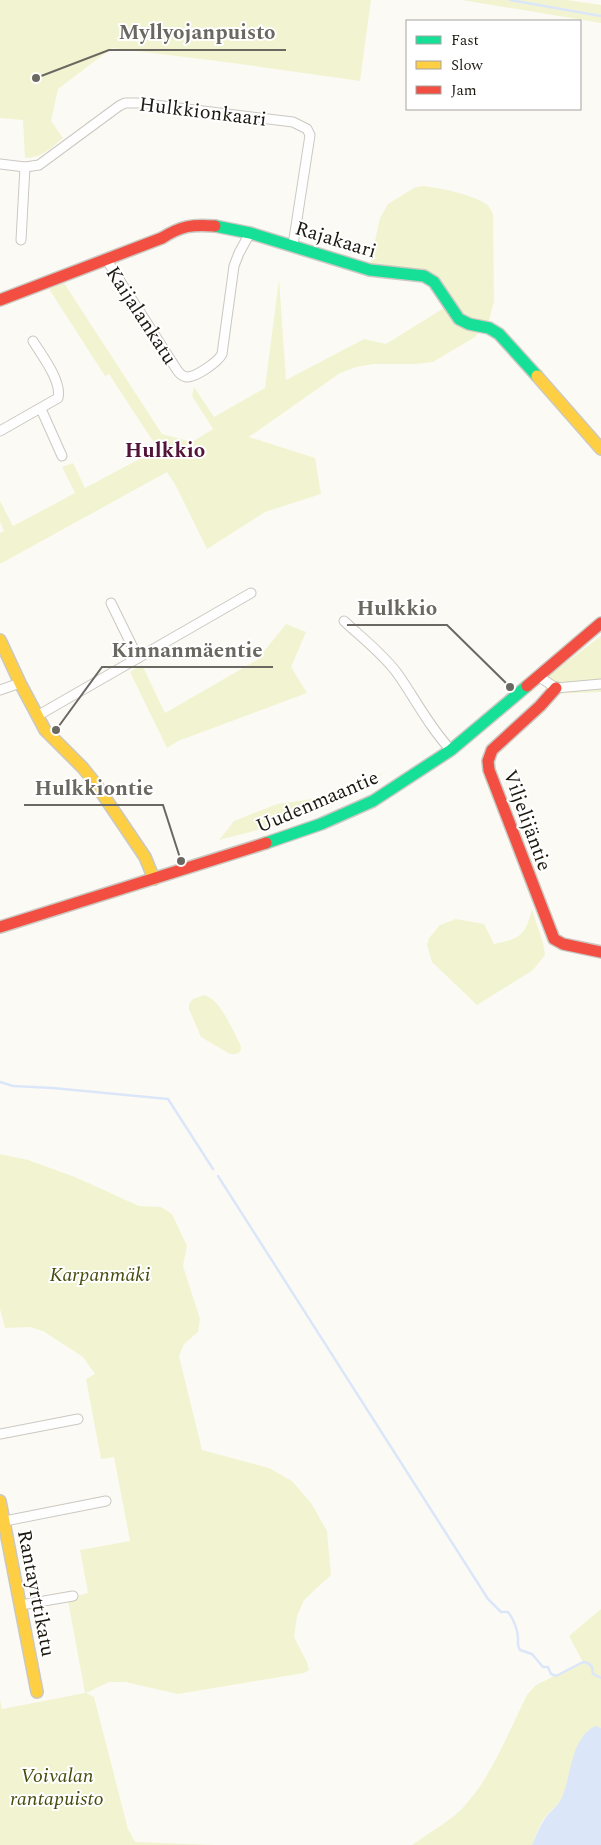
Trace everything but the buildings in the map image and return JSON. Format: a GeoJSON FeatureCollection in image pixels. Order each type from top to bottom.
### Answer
{"type":"FeatureCollection","features":[{"type":"Feature","properties":{"kind":"street","name":"Hulkkionkaari"},"geometry":{"type":"LineString","coordinates":[[0,164],[32,166],[45,162],[125,103],[140,103],[293,122],[306,129],[310,136],[293,245]]}},
{"type":"Feature","properties":{"kind":"street"},"geometry":{"type":"LineString","coordinates":[[21,240],[25,166]]}},
{"type":"Feature","properties":{"kind":"street","name":"Rajakaari"},"geometry":{"type":"LineString","coordinates":[[0,300],[162,238],[183,226],[200,225],[250,233],[370,270],[416,274],[430,278],[459,319],[469,324],[489,328],[499,334],[601,449]]}},
{"type":"Feature","properties":{"kind":"street","name":"Kaijalankatu"},"geometry":{"type":"LineString","coordinates":[[106,260],[176,370],[180,374],[190,377],[215,363],[222,354],[234,266],[250,233]]}},
{"type":"Feature","properties":{"kind":"street"},"geometry":{"type":"LineString","coordinates":[[0,431],[58,398],[60,392],[57,382],[33,341]]}},
{"type":"Feature","properties":{"kind":"street"},"geometry":{"type":"LineString","coordinates":[[41,409],[62,456]]}},
{"type":"Feature","properties":{"kind":"street"},"geometry":{"type":"LineString","coordinates":[[37,716],[251,593]]}},
{"type":"Feature","properties":{"kind":"street"},"geometry":{"type":"LineString","coordinates":[[111,602],[138,658]]}},
{"type":"Feature","properties":{"kind":"street"},"geometry":{"type":"LineString","coordinates":[[344,620],[396,672],[439,738],[450,750]]}},
{"type":"Feature","properties":{"kind":"street","name":"Uudenmaantie"},"geometry":{"type":"LineString","coordinates":[[0,928],[282,838],[352,811],[394,789],[450,750],[601,622]]}},
{"type":"Feature","properties":{"kind":"street"},"geometry":{"type":"LineString","coordinates":[[0,640],[45,730],[83,768],[95,784],[145,857],[154,879]]}},
{"type":"Feature","properties":{"kind":"street"},"geometry":{"type":"LineString","coordinates":[[538,676],[556,688],[601,684]]}},
{"type":"Feature","properties":{"kind":"street"},"geometry":{"type":"LineString","coordinates":[[0,690],[20,682]]}},
{"type":"Feature","properties":{"kind":"street","name":"Viljelijäntie"},"geometry":{"type":"LineString","coordinates":[[556,688],[540,706],[492,750],[488,760],[489,770],[554,939],[563,944],[601,952]]}},
{"type":"Feature","properties":{"kind":"street"},"geometry":{"type":"LineString","coordinates":[[0,1434],[78,1419]]}},
{"type":"Feature","properties":{"kind":"street","name":"Rantayrttikatu"},"geometry":{"type":"LineString","coordinates":[[0,1501],[37,1692]]}},
{"type":"Feature","properties":{"kind":"street"},"geometry":{"type":"LineString","coordinates":[[5,1521],[106,1502]]}},
{"type":"Feature","properties":{"kind":"street"},"geometry":{"type":"LineString","coordinates":[[21,1605],[74,1596]]}},
{"type":"Feature","properties":{"kind":"green space"},"geometry":{"type":"Polygon","coordinates":[[[0,0],[371,0],[360,81],[112,48],[58,89],[51,121],[63,138],[41,154],[25,158],[23,120],[0,118],[0,0]]]}},
{"type":"Feature","properties":{"kind":"green space"},"geometry":{"type":"Polygon","coordinates":[[[462,0],[567,0],[601,5],[601,23],[462,0]]]}},
{"type":"Feature","properties":{"kind":"green space"},"geometry":{"type":"Polygon","coordinates":[[[422,186],[446,190],[473,198],[487,205],[493,214],[494,301],[489,321],[475,337],[433,362],[374,364],[356,367],[340,373],[249,437],[315,458],[321,494],[265,512],[207,549],[176,486],[167,472],[0,564],[0,533],[4,531],[0,522],[0,501],[13,526],[75,493],[62,467],[73,463],[85,488],[158,449],[109,374],[105,376],[49,289],[64,283],[162,434],[192,442],[213,429],[192,396],[194,387],[214,417],[265,388],[279,279],[286,380],[364,339],[386,344],[452,303],[438,282],[370,264],[380,218],[388,204],[414,188],[422,186]]]}},
{"type":"Feature","properties":{"kind":"green space"},"geometry":{"type":"Polygon","coordinates":[[[286,624],[306,632],[291,667],[307,693],[178,741],[167,748],[130,672],[142,665],[165,713],[257,660],[286,624]]]}},
{"type":"Feature","properties":{"kind":"green space"},"geometry":{"type":"Polygon","coordinates":[[[601,636],[601,692],[550,694],[556,688],[544,679],[601,636]]]}},
{"type":"Feature","properties":{"kind":"green space"},"geometry":{"type":"Polygon","coordinates":[[[390,769],[338,798],[297,817],[219,840],[234,821],[277,804],[335,793],[363,783],[390,769]]]}},
{"type":"Feature","properties":{"kind":"green space"},"geometry":{"type":"Polygon","coordinates":[[[532,909],[545,955],[533,970],[477,1005],[432,962],[427,945],[429,938],[440,925],[456,919],[484,924],[494,944],[510,940],[520,934],[527,925],[532,909]]]}},
{"type":"Feature","properties":{"kind":"green space"},"geometry":{"type":"Polygon","coordinates":[[[204,995],[215,1002],[225,1015],[240,1044],[240,1052],[230,1054],[201,1037],[189,1009],[189,1004],[193,999],[204,995]]]}},
{"type":"Feature","properties":{"kind":"green space","name":"Karpanmäki"},"geometry":{"type":"Polygon","coordinates":[[[0,1154],[28,1160],[75,1177],[139,1206],[161,1207],[172,1214],[187,1246],[183,1266],[200,1319],[198,1332],[184,1344],[179,1356],[202,1450],[269,1468],[292,1481],[311,1503],[327,1531],[331,1575],[304,1600],[297,1616],[294,1637],[309,1670],[304,1673],[178,1694],[125,1682],[109,1682],[86,1693],[94,1697],[128,1829],[135,1842],[215,1845],[0,1845],[0,1700],[2,1709],[85,1693],[68,1601],[77,1599],[76,1596],[88,1593],[80,1550],[130,1541],[114,1457],[101,1459],[86,1379],[95,1374],[83,1357],[43,1331],[30,1327],[5,1328],[0,1309],[0,1154]]]}},
{"type":"Feature","properties":{"kind":"green space"},"geometry":{"type":"Polygon","coordinates":[[[601,1609],[601,1728],[592,1729],[585,1734],[579,1744],[561,1800],[543,1820],[532,1845],[412,1845],[455,1815],[476,1792],[500,1751],[527,1695],[536,1685],[583,1662],[569,1636],[601,1609]]]}},
{"type":"Feature","properties":{"kind":"water"},"geometry":{"type":"Polygon","coordinates":[[[595,1726],[601,1728],[601,1845],[532,1845],[544,1820],[561,1799],[576,1749],[587,1732],[595,1726]]]}},
{"type":"Feature","properties":{"kind":"waterway"},"geometry":{"type":"LineString","coordinates":[[510,0],[601,16]]}},
{"type":"Feature","properties":{"kind":"waterway"},"geometry":{"type":"LineString","coordinates":[[0,1082],[13,1086],[168,1099],[213,1169]]}},
{"type":"Feature","properties":{"kind":"waterway"},"geometry":{"type":"LineString","coordinates":[[218,1176],[488,1599],[501,1612],[508,1612],[510,1615],[516,1628],[520,1650],[532,1654],[543,1667],[548,1667],[551,1674],[556,1676],[583,1662],[588,1663],[592,1667],[593,1674],[601,1678]]}},
{"type":"Feature","properties":{"kind":"traffic: fast"},"geometry":{"type":"LineString","coordinates":[[215,226],[250,233],[370,270],[424,276],[434,282],[459,319],[469,324],[489,328],[499,334],[537,376]]}},
{"type":"Feature","properties":{"kind":"traffic: fast"},"geometry":{"type":"LineString","coordinates":[[266,843],[321,824],[373,801],[451,750],[527,686]]}},
{"type":"Feature","properties":{"kind":"traffic: slow"},"geometry":{"type":"LineString","coordinates":[[537,376],[601,449]]}},
{"type":"Feature","properties":{"kind":"traffic: slow"},"geometry":{"type":"LineString","coordinates":[[0,640],[45,730],[83,768],[95,783],[145,857],[154,879]]}},
{"type":"Feature","properties":{"kind":"traffic: slow"},"geometry":{"type":"LineString","coordinates":[[0,1501],[37,1692]]}},
{"type":"Feature","properties":{"kind":"traffic: jam"},"geometry":{"type":"LineString","coordinates":[[0,300],[162,238],[181,228],[200,225],[215,226]]}},
{"type":"Feature","properties":{"kind":"traffic: jam"},"geometry":{"type":"LineString","coordinates":[[527,686],[601,623]]}},
{"type":"Feature","properties":{"kind":"traffic: jam"},"geometry":{"type":"LineString","coordinates":[[556,688],[540,706],[492,750],[488,761],[489,770],[554,939],[563,944],[601,952]]}},
{"type":"Feature","properties":{"kind":"traffic: jam"},"geometry":{"type":"LineString","coordinates":[[0,927],[266,843]]}},
{"type":"Feature","properties":{"kind":"place","name":"Myllyojanpuisto"},"geometry":{"type":"Point","coordinates":[36,78]}},
{"type":"Feature","properties":{"kind":"place","name":"Hulkkio"},"geometry":{"type":"Point","coordinates":[510,687]}},
{"type":"Feature","properties":{"kind":"place","name":"Kinnanmäentie"},"geometry":{"type":"Point","coordinates":[56,730]}},
{"type":"Feature","properties":{"kind":"place","name":"Hulkkiontie"},"geometry":{"type":"Point","coordinates":[181,861]}},
{"type":"Feature","properties":{"kind":"district","name":"Hulkkio"},"geometry":{"type":"Point","coordinates":[165,450]}},
{"type":"Feature","properties":{"kind":"park label","name":"Voivalan rantapuisto"},"geometry":{"type":"Point","coordinates":[57,1786]}}]}
